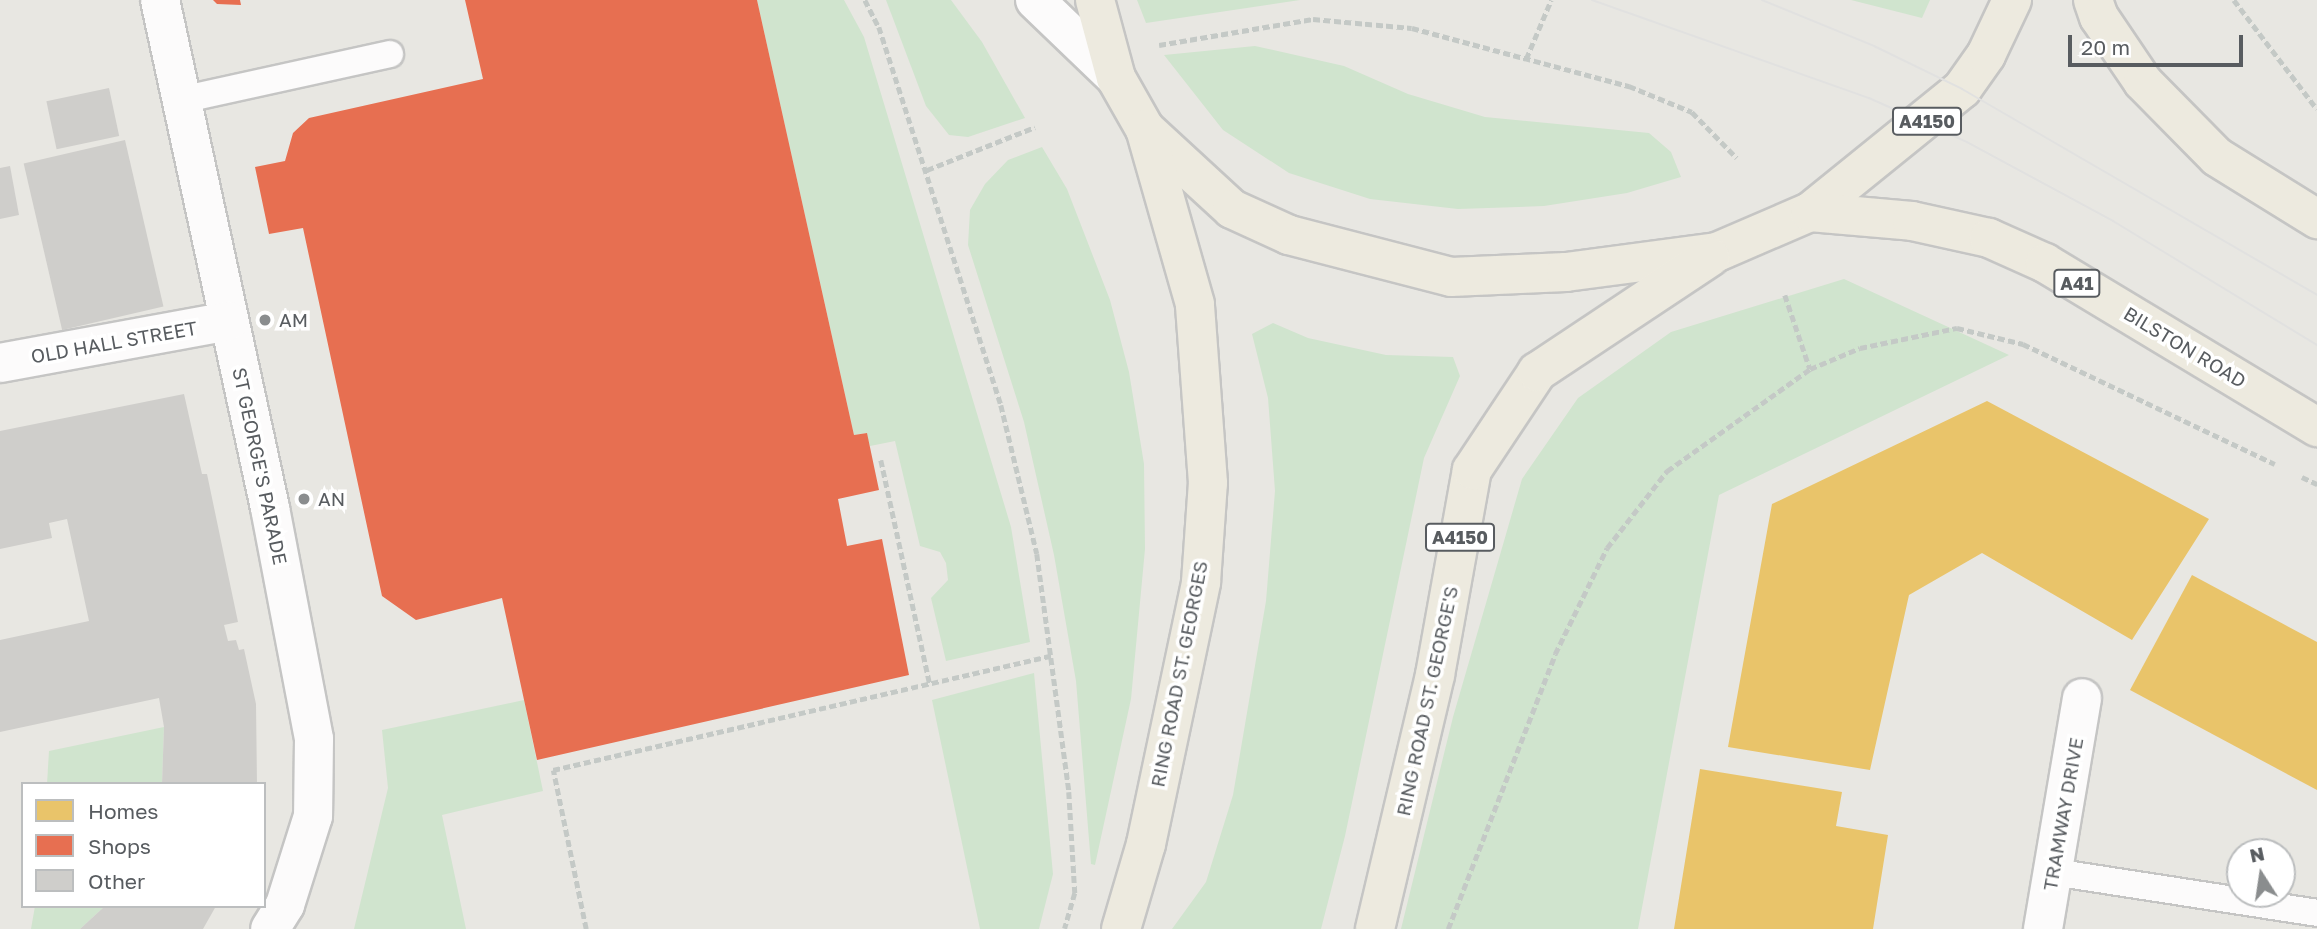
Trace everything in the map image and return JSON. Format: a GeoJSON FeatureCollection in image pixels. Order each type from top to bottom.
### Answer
{"type":"FeatureCollection","features":[{"type":"Feature","properties":{"kind":"highway","name":"A4150"},"geometry":{"type":"LineString","coordinates":[[1095,0],[1116,78],[1145,129],[1232,209],[1289,235],[1451,277],[1566,272],[1717,252],[1810,212],[1962,89],[1986,55],[2011,0]]}},
{"type":"Feature","properties":{"kind":"highway"},"geometry":{"type":"LineString","coordinates":[[2093,0],[2099,17],[2143,82],[2217,158],[2301,211],[2317,231]]}},
{"type":"Feature","properties":{"kind":"highway","name":"RING ROAD ST. GEORGES"},"geometry":{"type":"LineString","coordinates":[[1121,929],[1146,844],[1200,582],[1208,483],[1195,304],[1145,129]]}},
{"type":"Feature","properties":{"kind":"highway","name":"BILSTON ROAD"},"geometry":{"type":"LineString","coordinates":[[1810,212],[1912,221],[1989,238],[2045,263],[2317,428]]}},
{"type":"Feature","properties":{"kind":"highway","name":"RING ROAD ST. GEORGE'S"},"geometry":{"type":"LineString","coordinates":[[1375,929],[1435,675],[1472,470],[1537,372],[1717,252]]}},
{"type":"Feature","properties":{"kind":"street","name":"ST GEORGE'S PARADE"},"geometry":{"type":"LineString","coordinates":[[160,0],[271,508],[314,739],[313,816],[285,905],[271,928]]}},
{"type":"Feature","properties":{"kind":"street"},"geometry":{"type":"LineString","coordinates":[[1035,0],[1116,78]]}},
{"type":"Feature","properties":{"kind":"street","name":"OLD HALL STREET"},"geometry":{"type":"LineString","coordinates":[[0,363],[228,321]]}},
{"type":"Feature","properties":{"kind":"street","name":"TRAMWAY DRIVE"},"geometry":{"type":"LineString","coordinates":[[2043,929],[2082,698]]}},
{"type":"Feature","properties":{"kind":"lane"},"geometry":{"type":"LineString","coordinates":[[181,100],[390,54]]}},
{"type":"Feature","properties":{"kind":"lane"},"geometry":{"type":"LineString","coordinates":[[2053,872],[2317,913]]}},
{"type":"Feature","properties":{"kind":"path"},"geometry":{"type":"LineString","coordinates":[[865,0],[879,27],[1001,405],[1037,554],[1054,655],[1075,893],[1065,929]]}},
{"type":"Feature","properties":{"kind":"path"},"geometry":{"type":"LineString","coordinates":[[1526,59],[1551,0]]}},
{"type":"Feature","properties":{"kind":"path"},"geometry":{"type":"LineString","coordinates":[[2234,0],[2317,109]]}},
{"type":"Feature","properties":{"kind":"path"},"geometry":{"type":"LineString","coordinates":[[1158,46],[1313,19],[1412,28],[1629,86],[1692,113],[1737,158]]}},
{"type":"Feature","properties":{"kind":"path"},"geometry":{"type":"LineString","coordinates":[[927,170],[1035,127]]}},
{"type":"Feature","properties":{"kind":"path"},"geometry":{"type":"LineString","coordinates":[[1785,295],[1810,369]]}},
{"type":"Feature","properties":{"kind":"path"},"geometry":{"type":"LineString","coordinates":[[1448,929],[1555,654],[1607,548],[1667,471],[1810,369],[1860,348],[1957,328],[2024,344],[2280,467]]}},
{"type":"Feature","properties":{"kind":"path"},"geometry":{"type":"LineString","coordinates":[[881,460],[930,685]]}},
{"type":"Feature","properties":{"kind":"path"},"geometry":{"type":"LineString","coordinates":[[2292,473],[2317,484]]}},
{"type":"Feature","properties":{"kind":"path"},"geometry":{"type":"LineString","coordinates":[[586,929],[553,770],[1054,655]]}},
{"type":"Feature","properties":{"kind":"green space"},"geometry":{"type":"Polygon","coordinates":[[[757,0],[844,0],[864,37],[1011,527],[1030,642],[946,661],[931,598],[948,580],[946,563],[940,552],[920,546],[895,441],[870,446],[866,433],[854,435],[757,0]]]}},
{"type":"Feature","properties":{"kind":"green space"},"geometry":{"type":"Polygon","coordinates":[[[886,0],[951,0],[982,42],[1025,118],[968,137],[949,135],[926,106],[886,0]]]}},
{"type":"Feature","properties":{"kind":"green space"},"geometry":{"type":"Polygon","coordinates":[[[1137,0],[1300,0],[1146,23],[1137,0]]]}},
{"type":"Feature","properties":{"kind":"green space"},"geometry":{"type":"Polygon","coordinates":[[[1851,0],[1930,0],[1922,18],[1851,0]]]}},
{"type":"Feature","properties":{"kind":"green space"},"geometry":{"type":"Polygon","coordinates":[[[1255,46],[1344,66],[1408,94],[1485,117],[1649,133],[1671,152],[1681,177],[1627,193],[1544,206],[1458,209],[1370,199],[1289,173],[1223,130],[1164,55],[1255,46]]]}},
{"type":"Feature","properties":{"kind":"green space"},"geometry":{"type":"Polygon","coordinates":[[[1042,147],[1067,189],[1110,300],[1129,372],[1144,464],[1145,549],[1131,699],[1095,865],[1091,864],[1076,681],[1054,555],[1024,422],[968,245],[970,210],[985,184],[1008,160],[1042,147]]]}},
{"type":"Feature","properties":{"kind":"green space"},"geometry":{"type":"Polygon","coordinates":[[[1844,279],[2009,355],[1719,495],[1638,929],[1401,929],[1453,717],[1522,479],[1578,398],[1671,332],[1844,279]]]}},
{"type":"Feature","properties":{"kind":"green space"},"geometry":{"type":"Polygon","coordinates":[[[1273,323],[1308,338],[1386,355],[1453,357],[1460,376],[1424,458],[1345,836],[1321,929],[1172,929],[1206,882],[1233,795],[1266,601],[1275,491],[1268,398],[1252,334],[1273,323]]]}},
{"type":"Feature","properties":{"kind":"green space"},"geometry":{"type":"Polygon","coordinates":[[[1034,673],[1053,874],[1039,929],[980,929],[932,700],[1034,673]]]}},
{"type":"Feature","properties":{"kind":"green space"},"geometry":{"type":"Polygon","coordinates":[[[524,700],[543,791],[442,815],[466,929],[354,929],[388,788],[382,730],[524,700]]]}},
{"type":"Feature","properties":{"kind":"green space"},"geometry":{"type":"Polygon","coordinates":[[[164,727],[162,782],[47,782],[49,751],[164,727]]]}},
{"type":"Feature","properties":{"kind":"green space"},"geometry":{"type":"Polygon","coordinates":[[[35,908],[103,908],[80,929],[31,929],[35,908]]]}},
{"type":"Feature","properties":{"kind":"building: Homes"},"geometry":{"type":"Polygon","coordinates":[[[1987,401],[2209,519],[2132,640],[1982,553],[1909,595],[1870,770],[1728,747],[1772,504],[1987,401]]]}},
{"type":"Feature","properties":{"kind":"building: Homes"},"geometry":{"type":"Polygon","coordinates":[[[2192,575],[2317,642],[2317,790],[2130,690],[2192,575]]]}},
{"type":"Feature","properties":{"kind":"building: Homes"},"geometry":{"type":"Polygon","coordinates":[[[1700,769],[1842,792],[1836,826],[1888,835],[1873,929],[1674,929],[1700,769]]]}},
{"type":"Feature","properties":{"kind":"building: Shops"},"geometry":{"type":"Polygon","coordinates":[[[213,0],[240,0],[241,5],[217,4],[213,0]]]}},
{"type":"Feature","properties":{"kind":"building: Shops"},"geometry":{"type":"Polygon","coordinates":[[[465,0],[757,0],[854,435],[867,433],[879,490],[838,499],[847,546],[882,539],[909,675],[537,760],[502,598],[416,620],[382,596],[303,228],[269,234],[255,167],[285,161],[293,133],[309,118],[483,79],[465,0]]]}},
{"type":"Feature","properties":{"kind":"building: Other"},"geometry":{"type":"Polygon","coordinates":[[[109,88],[119,136],[57,149],[46,101],[109,88]]]}},
{"type":"Feature","properties":{"kind":"building: Other"},"geometry":{"type":"Polygon","coordinates":[[[125,140],[163,307],[62,330],[24,163],[125,140]]]}},
{"type":"Feature","properties":{"kind":"building: Other"},"geometry":{"type":"Polygon","coordinates":[[[10,166],[19,215],[0,219],[0,168],[10,166]]]}},
{"type":"Feature","properties":{"kind":"building: Other"},"geometry":{"type":"Polygon","coordinates":[[[184,394],[202,474],[207,474],[238,622],[224,625],[228,641],[236,640],[239,650],[244,649],[256,704],[257,782],[162,782],[164,727],[159,698],[0,732],[0,640],[89,621],[67,519],[49,523],[52,538],[0,549],[0,431],[184,394]]]}},
{"type":"Feature","properties":{"kind":"building: Other"},"geometry":{"type":"Polygon","coordinates":[[[103,908],[215,908],[203,929],[80,929],[103,908]]]}},
{"type":"Feature","properties":{"kind":"tram line"},"geometry":{"type":"LineString","coordinates":[[1592,0],[1869,98],[1967,142],[2113,221],[2317,345]]}},
{"type":"Feature","properties":{"kind":"tram line"},"geometry":{"type":"LineString","coordinates":[[1762,0],[1874,46],[1962,89],[2317,295]]}},
{"type":"Feature","properties":{"kind":"place","name":"AM"},"geometry":{"type":"Point","coordinates":[265,320]}},
{"type":"Feature","properties":{"kind":"place","name":"AN"},"geometry":{"type":"Point","coordinates":[304,499]}}]}
